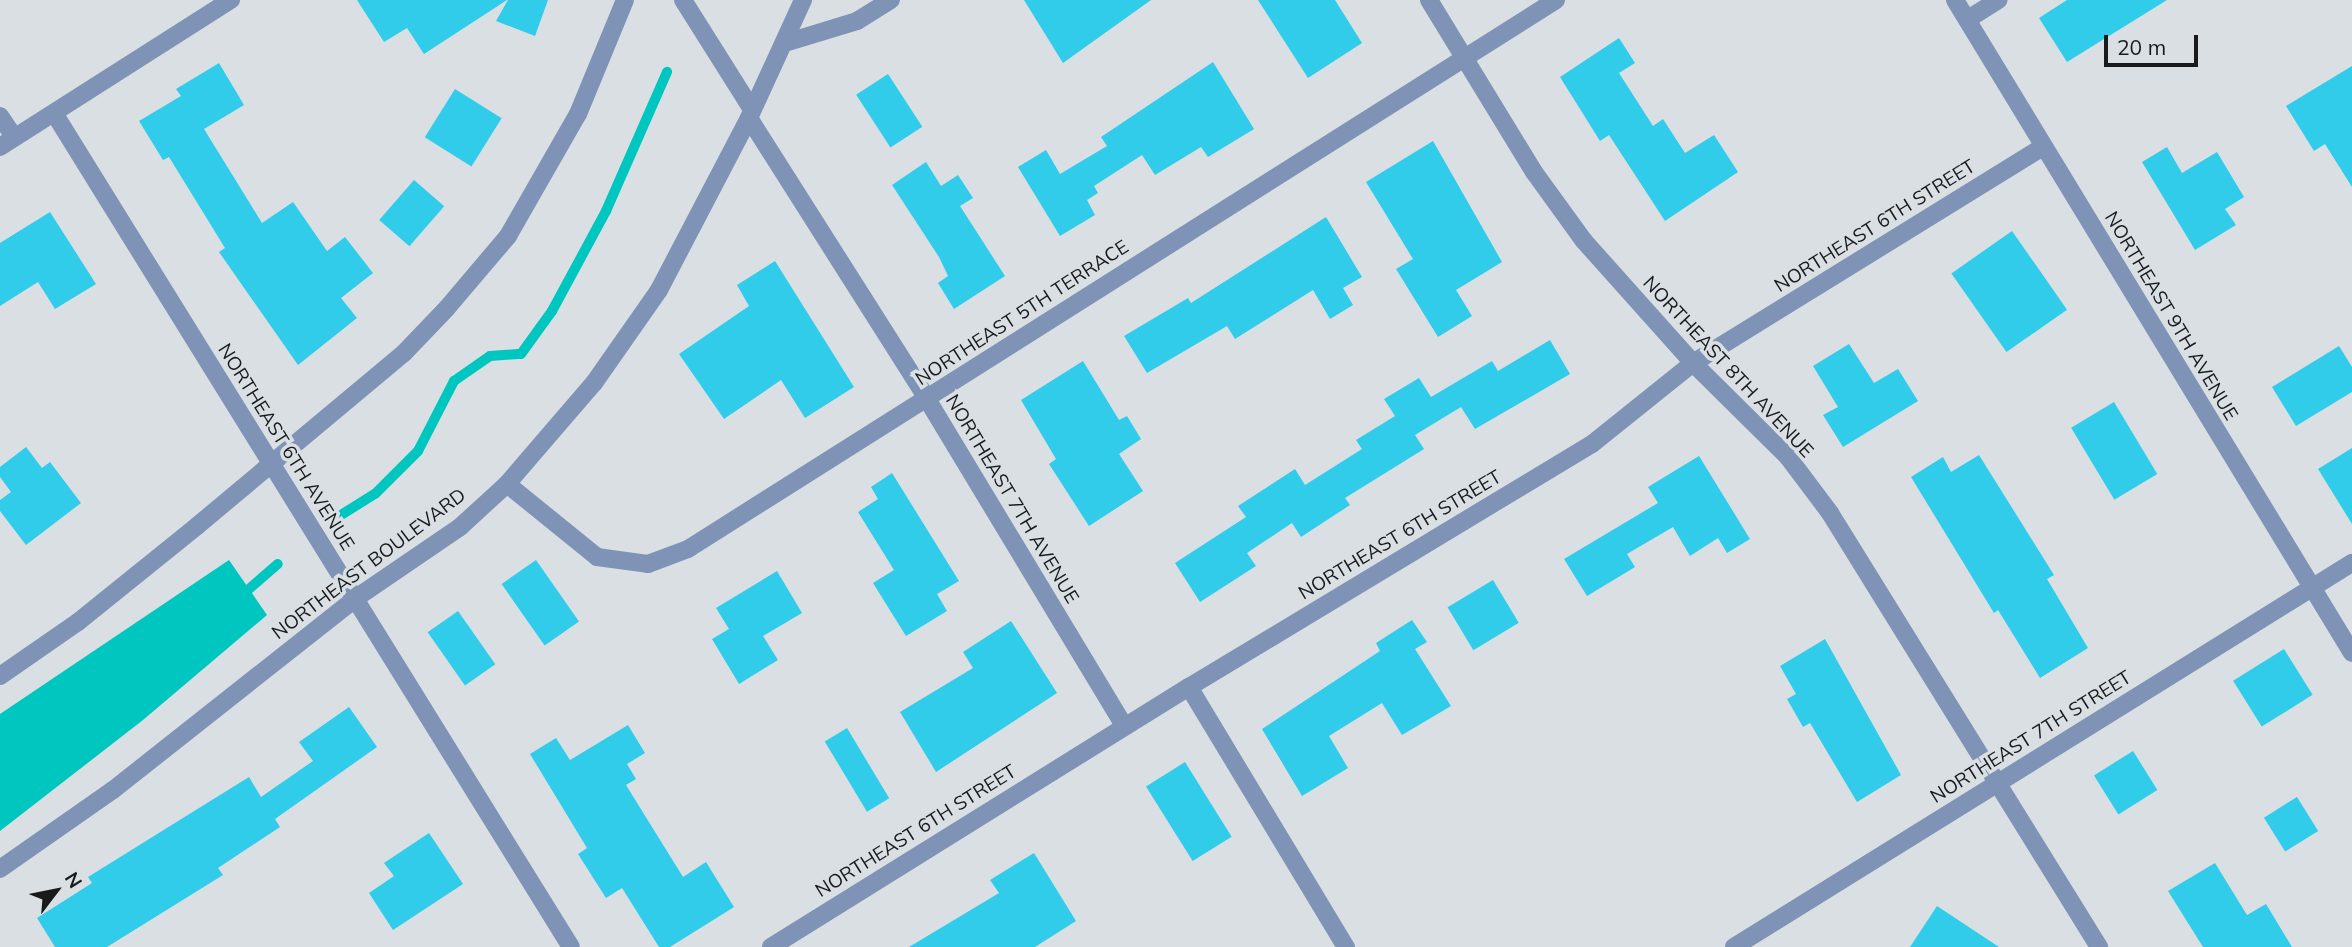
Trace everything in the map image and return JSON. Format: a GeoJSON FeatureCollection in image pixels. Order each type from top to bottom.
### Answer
{"type":"FeatureCollection","features":[{"type":"Feature","properties":{"kind":"street"},"geometry":{"type":"LineString","coordinates":[[0,116],[7,142],[231,0]]}},
{"type":"Feature","properties":{"kind":"street"},"geometry":{"type":"LineString","coordinates":[[0,676],[78,622],[404,353],[508,236],[578,114],[625,0]]}},
{"type":"Feature","properties":{"kind":"street","name":"NORTHEAST 7TH AVENUE"},"geometry":{"type":"LineString","coordinates":[[682,0],[1124,726]]}},
{"type":"Feature","properties":{"kind":"street","name":"NORTHEAST BOULEVARD"},"geometry":{"type":"LineString","coordinates":[[0,869],[113,790],[356,598],[460,527],[507,484],[594,383],[659,290],[785,43],[803,0]]}},
{"type":"Feature","properties":{"kind":"street"},"geometry":{"type":"LineString","coordinates":[[785,43],[856,21],[891,0]]}},
{"type":"Feature","properties":{"kind":"street","name":"NORTHEAST 8TH AVENUE"},"geometry":{"type":"LineString","coordinates":[[1429,0],[1463,58],[1584,241],[1693,363],[1788,457],[1830,513],[2099,947]]}},
{"type":"Feature","properties":{"kind":"street","name":"NORTHEAST 5TH TERRACE"},"geometry":{"type":"LineString","coordinates":[[507,484],[597,557],[648,564],[688,549],[1556,0]]}},
{"type":"Feature","properties":{"kind":"street","name":"NORTHEAST 9TH AVENUE"},"geometry":{"type":"LineString","coordinates":[[1955,0],[2352,653]]}},
{"type":"Feature","properties":{"kind":"street"},"geometry":{"type":"LineString","coordinates":[[1968,19],[1999,0]]}},
{"type":"Feature","properties":{"kind":"street","name":"NORTHEAST 6TH AVENUE"},"geometry":{"type":"LineString","coordinates":[[54,113],[571,947]]}},
{"type":"Feature","properties":{"kind":"street","name":"NORTHEAST 6TH STREET"},"geometry":{"type":"LineString","coordinates":[[771,947],[1124,726],[1592,444],[1693,363],[2043,147]]}},
{"type":"Feature","properties":{"kind":"street","name":"NORTHEAST 7TH STREET"},"geometry":{"type":"LineString","coordinates":[[1734,947],[2352,563]]}},
{"type":"Feature","properties":{"kind":"street"},"geometry":{"type":"LineString","coordinates":[[1189,687],[1346,947]]}},
{"type":"Feature","properties":{"kind":"water"},"geometry":{"type":"Polygon","coordinates":[[[229,560],[267,615],[143,720],[0,831],[0,714],[229,560]]]}},
{"type":"Feature","properties":{"kind":"building"},"geometry":{"type":"Polygon","coordinates":[[[357,0],[507,0],[424,54],[407,28],[384,42],[357,0]]]}},
{"type":"Feature","properties":{"kind":"building"},"geometry":{"type":"Polygon","coordinates":[[[508,0],[548,0],[535,36],[496,21],[508,0]]]}},
{"type":"Feature","properties":{"kind":"building"},"geometry":{"type":"Polygon","coordinates":[[[1024,0],[1151,0],[1063,63],[1024,0]]]}},
{"type":"Feature","properties":{"kind":"building"},"geometry":{"type":"Polygon","coordinates":[[[1258,0],[1335,0],[1362,43],[1308,78],[1258,0]]]}},
{"type":"Feature","properties":{"kind":"building"},"geometry":{"type":"Polygon","coordinates":[[[2067,0],[2167,0],[2067,62],[2039,18],[2067,0]]]}},
{"type":"Feature","properties":{"kind":"building"},"geometry":{"type":"Polygon","coordinates":[[[1619,38],[1635,63],[1619,73],[1653,126],[1663,119],[1685,153],[1714,135],[1738,172],[1665,221],[1609,135],[1600,141],[1560,77],[1619,38]]]}},
{"type":"Feature","properties":{"kind":"building"},"geometry":{"type":"Polygon","coordinates":[[[1213,62],[1254,129],[1208,157],[1201,147],[1155,175],[1142,155],[1094,186],[1098,193],[1087,200],[1095,215],[1060,236],[1018,167],[1046,150],[1060,174],[1107,146],[1101,137],[1213,62]]]}},
{"type":"Feature","properties":{"kind":"building"},"geometry":{"type":"Polygon","coordinates":[[[219,63],[244,105],[204,129],[262,223],[293,202],[327,251],[345,237],[373,273],[341,298],[357,318],[298,365],[219,252],[225,248],[169,157],[163,160],[139,121],[181,96],[176,89],[219,63]]]}},
{"type":"Feature","properties":{"kind":"building"},"geometry":{"type":"Polygon","coordinates":[[[2352,66],[2352,187],[2325,144],[2314,151],[2286,106],[2352,66]]]}},
{"type":"Feature","properties":{"kind":"building"},"geometry":{"type":"Polygon","coordinates":[[[888,74],[922,127],[890,148],[856,95],[888,74]]]}},
{"type":"Feature","properties":{"kind":"building"},"geometry":{"type":"Polygon","coordinates":[[[455,89],[502,118],[471,166],[425,137],[455,89]]]}},
{"type":"Feature","properties":{"kind":"building"},"geometry":{"type":"Polygon","coordinates":[[[1433,141],[1502,262],[1456,290],[1472,316],[1438,337],[1396,269],[1413,259],[1366,182],[1433,141]]]}},
{"type":"Feature","properties":{"kind":"building"},"geometry":{"type":"Polygon","coordinates":[[[2167,147],[2182,173],[2217,152],[2244,197],[2225,209],[2236,225],[2195,250],[2142,162],[2167,147]]]}},
{"type":"Feature","properties":{"kind":"building"},"geometry":{"type":"Polygon","coordinates":[[[926,162],[941,186],[958,175],[973,198],[960,206],[1005,276],[954,309],[938,283],[948,276],[939,257],[892,185],[926,162]]]}},
{"type":"Feature","properties":{"kind":"building"},"geometry":{"type":"Polygon","coordinates":[[[414,180],[444,206],[409,246],[379,220],[414,180]]]}},
{"type":"Feature","properties":{"kind":"building"},"geometry":{"type":"Polygon","coordinates":[[[50,212],[96,284],[55,309],[38,282],[0,306],[0,243],[50,212]]]}},
{"type":"Feature","properties":{"kind":"building"},"geometry":{"type":"Polygon","coordinates":[[[1326,217],[1362,277],[1343,288],[1353,305],[1330,319],[1313,290],[1235,339],[1227,326],[1147,373],[1124,336],[1188,298],[1191,303],[1326,217]]]}},
{"type":"Feature","properties":{"kind":"building"},"geometry":{"type":"Polygon","coordinates":[[[2012,231],[2067,310],[2006,352],[1951,273],[2012,231]]]}},
{"type":"Feature","properties":{"kind":"building"},"geometry":{"type":"Polygon","coordinates":[[[775,261],[854,387],[805,418],[781,380],[724,419],[679,354],[749,306],[737,285],[775,261]]]}},
{"type":"Feature","properties":{"kind":"building"},"geometry":{"type":"Polygon","coordinates":[[[1550,340],[1570,374],[1475,429],[1461,407],[1415,435],[1424,449],[1345,498],[1350,505],[1301,537],[1292,523],[1247,553],[1256,566],[1200,602],[1175,563],[1246,517],[1238,506],[1295,469],[1305,485],[1362,449],[1356,440],[1395,416],[1384,399],[1419,378],[1431,397],[1492,361],[1498,371],[1550,340]]]}},
{"type":"Feature","properties":{"kind":"building"},"geometry":{"type":"Polygon","coordinates":[[[1849,344],[1874,383],[1898,369],[1918,401],[1843,447],[1823,415],[1838,407],[1813,366],[1849,344]]]}},
{"type":"Feature","properties":{"kind":"building"},"geometry":{"type":"Polygon","coordinates":[[[2339,346],[2352,367],[2352,392],[2296,426],[2272,387],[2339,346]]]}},
{"type":"Feature","properties":{"kind":"building"},"geometry":{"type":"Polygon","coordinates":[[[1083,361],[1119,420],[1127,416],[1141,439],[1119,454],[1143,491],[1089,526],[1049,464],[1056,459],[1021,400],[1083,361]]]}},
{"type":"Feature","properties":{"kind":"building"},"geometry":{"type":"Polygon","coordinates":[[[2114,402],[2157,474],[2114,500],[2071,428],[2114,402]]]}},
{"type":"Feature","properties":{"kind":"building"},"geometry":{"type":"Polygon","coordinates":[[[26,447],[42,468],[50,462],[81,503],[26,545],[0,511],[0,500],[11,492],[0,477],[0,467],[26,447]]]}},
{"type":"Feature","properties":{"kind":"building"},"geometry":{"type":"Polygon","coordinates":[[[2352,448],[2352,524],[2318,469],[2352,448]]]}},
{"type":"Feature","properties":{"kind":"building"},"geometry":{"type":"Polygon","coordinates":[[[1979,455],[2054,575],[2047,579],[2088,648],[2040,678],[1998,610],[1994,613],[1911,477],[1943,457],[1951,472],[1979,455]]]}},
{"type":"Feature","properties":{"kind":"building"},"geometry":{"type":"Polygon","coordinates":[[[1699,456],[1750,539],[1727,553],[1718,538],[1690,556],[1673,527],[1627,554],[1635,567],[1587,596],[1564,559],[1658,503],[1648,487],[1699,456]]]}},
{"type":"Feature","properties":{"kind":"building"},"geometry":{"type":"Polygon","coordinates":[[[892,473],[959,581],[937,594],[947,611],[906,636],[873,583],[894,570],[858,512],[878,499],[871,487],[892,473]]]}},
{"type":"Feature","properties":{"kind":"building"},"geometry":{"type":"Polygon","coordinates":[[[536,560],[579,621],[545,646],[502,584],[536,560]]]}},
{"type":"Feature","properties":{"kind":"building"},"geometry":{"type":"Polygon","coordinates":[[[777,571],[802,613],[763,636],[778,660],[739,684],[712,639],[729,629],[716,608],[777,571]]]}},
{"type":"Feature","properties":{"kind":"building"},"geometry":{"type":"Polygon","coordinates":[[[1493,580],[1519,623],[1473,650],[1448,607],[1493,580]]]}},
{"type":"Feature","properties":{"kind":"building"},"geometry":{"type":"Polygon","coordinates":[[[458,611],[495,664],[465,685],[428,632],[458,611]]]}},
{"type":"Feature","properties":{"kind":"building"},"geometry":{"type":"Polygon","coordinates":[[[1412,620],[1427,642],[1415,649],[1451,706],[1402,735],[1382,703],[1329,736],[1348,768],[1302,796],[1262,729],[1380,651],[1376,643],[1412,620]]]}},
{"type":"Feature","properties":{"kind":"building"},"geometry":{"type":"Polygon","coordinates":[[[1011,621],[1057,693],[936,772],[900,712],[973,668],[963,652],[1011,621]]]}},
{"type":"Feature","properties":{"kind":"building"},"geometry":{"type":"Polygon","coordinates":[[[1825,639],[1901,775],[1857,802],[1810,723],[1803,727],[1787,699],[1796,694],[1780,666],[1825,639]]]}},
{"type":"Feature","properties":{"kind":"building"},"geometry":{"type":"Polygon","coordinates":[[[2284,649],[2313,695],[2262,727],[2233,681],[2284,649]]]}},
{"type":"Feature","properties":{"kind":"building"},"geometry":{"type":"Polygon","coordinates":[[[349,707],[377,747],[275,819],[280,827],[218,868],[223,875],[107,947],[55,947],[37,918],[92,883],[88,877],[249,777],[261,797],[313,761],[299,742],[349,707]]]}},
{"type":"Feature","properties":{"kind":"building"},"geometry":{"type":"Polygon","coordinates":[[[628,725],[645,753],[627,764],[636,779],[626,785],[683,877],[706,862],[734,907],[670,947],[659,947],[622,888],[606,898],[578,854],[587,848],[530,754],[556,738],[570,760],[628,725]]]}},
{"type":"Feature","properties":{"kind":"building"},"geometry":{"type":"Polygon","coordinates":[[[847,728],[889,798],[867,812],[825,741],[847,728]]]}},
{"type":"Feature","properties":{"kind":"building"},"geometry":{"type":"Polygon","coordinates":[[[2133,751],[2157,790],[2118,814],[2094,775],[2133,751]]]}},
{"type":"Feature","properties":{"kind":"building"},"geometry":{"type":"Polygon","coordinates":[[[1185,762],[1232,837],[1193,861],[1146,786],[1185,762]]]}},
{"type":"Feature","properties":{"kind":"building"},"geometry":{"type":"Polygon","coordinates":[[[2297,797],[2318,831],[2285,852],[2264,818],[2297,797]]]}},
{"type":"Feature","properties":{"kind":"building"},"geometry":{"type":"Polygon","coordinates":[[[429,833],[463,884],[393,930],[369,893],[394,876],[384,863],[429,833]]]}},
{"type":"Feature","properties":{"kind":"building"},"geometry":{"type":"Polygon","coordinates":[[[1034,853],[1076,921],[1035,947],[909,947],[999,893],[990,880],[1034,853]]]}},
{"type":"Feature","properties":{"kind":"building"},"geometry":{"type":"Polygon","coordinates":[[[2215,863],[2247,915],[2266,904],[2292,947],[2203,947],[2168,891],[2215,863]]]}},
{"type":"Feature","properties":{"kind":"building"},"geometry":{"type":"Polygon","coordinates":[[[1937,906],[1999,947],[1910,947],[1937,906]]]}},
{"type":"Feature","properties":{"kind":"waterway"},"geometry":{"type":"LineString","coordinates":[[341,515],[375,494],[418,451],[454,381],[490,356],[521,354],[552,311],[606,211],[667,72]]}},
{"type":"Feature","properties":{"kind":"waterway"},"geometry":{"type":"LineString","coordinates":[[249,589],[278,564]]}}]}
